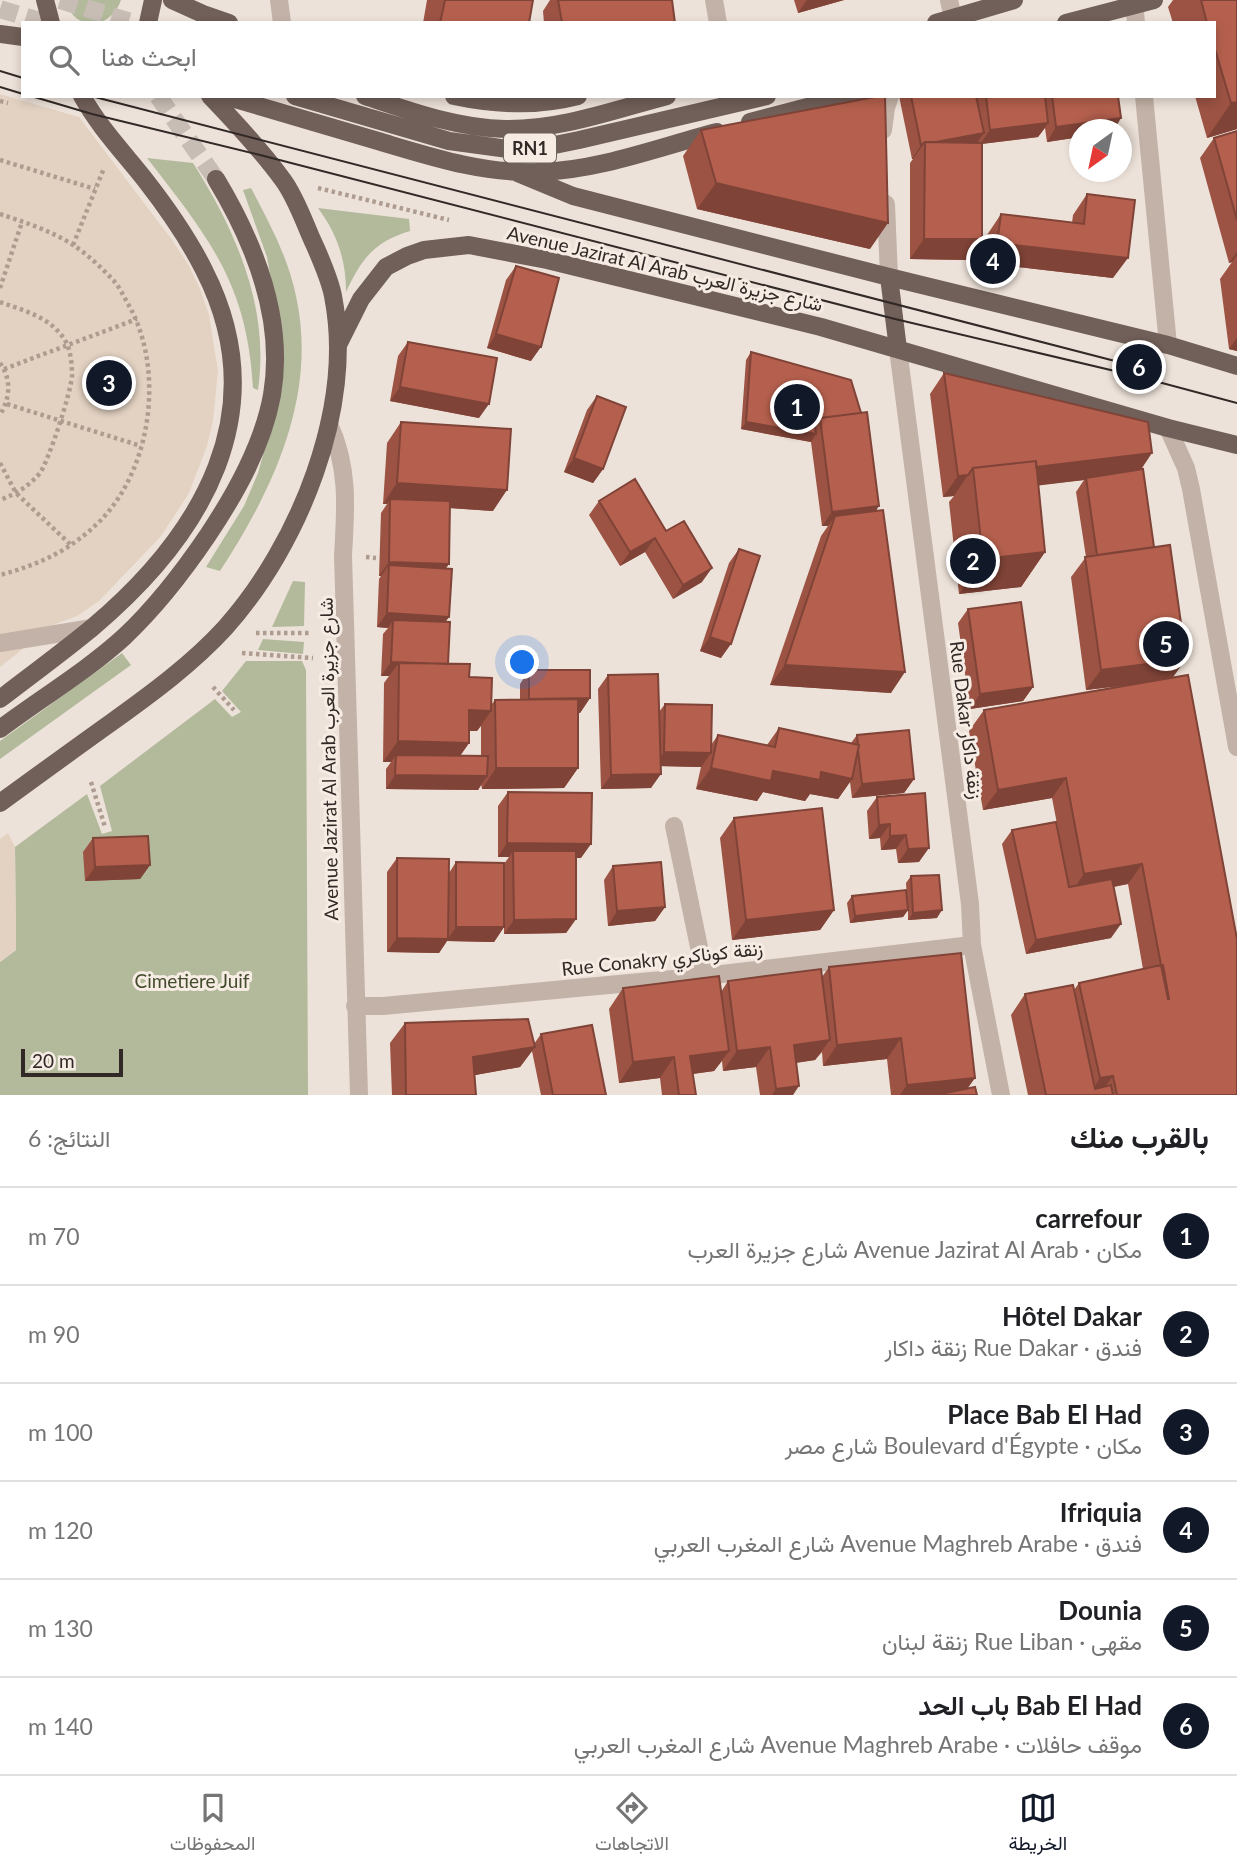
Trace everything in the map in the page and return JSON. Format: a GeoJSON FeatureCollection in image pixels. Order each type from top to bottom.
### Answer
{"type":"FeatureCollection","features":[{"type":"Feature","properties":{"kind":"main road"},"geometry":{"type":"LineString","coordinates":[[45,0],[50,21]]}},
{"type":"Feature","properties":{"kind":"main road"},"geometry":{"type":"LineString","coordinates":[[172,0],[222,21]]}},
{"type":"Feature","properties":{"kind":"main road"},"geometry":{"type":"LineString","coordinates":[[946,14],[1014,0]]}},
{"type":"Feature","properties":{"kind":"main road"},"geometry":{"type":"LineString","coordinates":[[1077,21],[1135,10],[1154,0]]}},
{"type":"Feature","properties":{"kind":"main road"},"geometry":{"type":"LineString","coordinates":[[0,34],[21,37]]}},
{"type":"Feature","properties":{"kind":"main road"},"geometry":{"type":"LineString","coordinates":[[0,698],[92,628],[132,590],[170,548],[205,492],[229,430],[233,364],[221,310],[203,269],[167,209],[92,114],[83,98]]}},
{"type":"Feature","properties":{"kind":"main road"},"geometry":{"type":"LineString","coordinates":[[0,803],[175,675],[223,629],[265,574],[283,542],[309,489],[329,424],[338,342],[333,294],[313,241],[284,182],[250,138],[212,98]]}},
{"type":"Feature","properties":{"kind":"main road"},"geometry":{"type":"LineString","coordinates":[[232,98],[463,166],[515,172],[542,172],[594,165],[849,98]]}},
{"type":"Feature","properties":{"kind":"main road","name":"RN1"},"geometry":{"type":"LineString","coordinates":[[302,98],[449,141],[508,149],[540,148],[579,141],[758,98]]}},
{"type":"Feature","properties":{"kind":"main road","name":"RN1"},"geometry":{"type":"LineString","coordinates":[[371,98],[446,121],[505,129],[537,128],[576,121],[660,98]]}},
{"type":"Feature","properties":{"kind":"main road"},"geometry":{"type":"LineString","coordinates":[[468,98],[508,104],[567,98]]}},
{"type":"Feature","properties":{"kind":"main road"},"geometry":{"type":"LineString","coordinates":[[515,172],[573,196],[1168,345],[1237,366]]}},
{"type":"Feature","properties":{"kind":"main road"},"geometry":{"type":"LineString","coordinates":[[0,729],[122,639],[166,593],[186,569],[218,519],[256,447],[267,418],[272,393],[275,360],[272,330],[266,291],[255,257],[232,205],[216,179]]}},
{"type":"Feature","properties":{"kind":"main road","name":"Avenue Jazirat Al Arab شارع جزيرة العرب"},"geometry":{"type":"LineString","coordinates":[[338,342],[361,299],[386,267],[424,250],[469,245],[560,263],[821,327],[1168,428],[1237,445]]}},
{"type":"Feature","properties":{"kind":"main road"},"geometry":{"type":"LineString","coordinates":[[889,277],[898,349]]}},
{"type":"Feature","properties":{"kind":"street"},"geometry":{"type":"LineString","coordinates":[[279,0],[282,21]]}},
{"type":"Feature","properties":{"kind":"street"},"geometry":{"type":"LineString","coordinates":[[714,0],[719,21]]}},
{"type":"Feature","properties":{"kind":"street"},"geometry":{"type":"LineString","coordinates":[[884,148],[883,122],[889,98]]}},
{"type":"Feature","properties":{"kind":"street"},"geometry":{"type":"LineString","coordinates":[[1144,98],[1168,345]]}},
{"type":"Feature","properties":{"kind":"street"},"geometry":{"type":"LineString","coordinates":[[885,187],[889,277]]}},
{"type":"Feature","properties":{"kind":"street","name":"Rue Dakar زنقة داكار"},"geometry":{"type":"LineString","coordinates":[[898,349],[970,904],[972,945],[1001,1095]]}},
{"type":"Feature","properties":{"kind":"street","name":"Avenue Jazirat Al Arab شارع جزيرة العرب"},"geometry":{"type":"LineString","coordinates":[[329,424],[342,458],[346,495],[343,555],[359,1095]]}},
{"type":"Feature","properties":{"kind":"street"},"geometry":{"type":"LineString","coordinates":[[1168,428],[1182,458],[1191,489],[1237,747]]}},
{"type":"Feature","properties":{"kind":"street"},"geometry":{"type":"LineString","coordinates":[[0,643],[92,628]]}},
{"type":"Feature","properties":{"kind":"street"},"geometry":{"type":"LineString","coordinates":[[674,826],[705,976]]}},
{"type":"Feature","properties":{"kind":"street","name":"Rue Conakry زنقة كوناكري"},"geometry":{"type":"LineString","coordinates":[[355,1006],[383,1006],[705,976],[972,945]]}},
{"type":"Feature","properties":{"kind":"path"},"geometry":{"type":"LineString","coordinates":[[0,101],[8,103]]}},
{"type":"Feature","properties":{"kind":"path"},"geometry":{"type":"LineString","coordinates":[[0,160],[95,189]]}},
{"type":"Feature","properties":{"kind":"path"},"geometry":{"type":"LineString","coordinates":[[73,245],[105,164]]}},
{"type":"Feature","properties":{"kind":"path"},"geometry":{"type":"LineString","coordinates":[[314,187],[457,222]]}},
{"type":"Feature","properties":{"kind":"path"},"geometry":{"type":"LineString","coordinates":[[0,214],[73,245],[115,282],[137,319],[149,361],[151,404],[141,446],[126,485],[103,518],[72,546],[35,565],[0,575]]}},
{"type":"Feature","properties":{"kind":"path"},"geometry":{"type":"LineString","coordinates":[[0,288],[22,222]]}},
{"type":"Feature","properties":{"kind":"path"},"geometry":{"type":"LineString","coordinates":[[0,302],[44,319],[57,330],[67,345],[72,361],[72,379],[48,458],[30,484],[0,499]]}},
{"type":"Feature","properties":{"kind":"path"},"geometry":{"type":"LineString","coordinates":[[4,369],[137,319]]}},
{"type":"Feature","properties":{"kind":"path"},"geometry":{"type":"LineString","coordinates":[[0,363],[8,380],[7,404],[0,415]]}},
{"type":"Feature","properties":{"kind":"path"},"geometry":{"type":"LineString","coordinates":[[7,404],[141,446]]}},
{"type":"Feature","properties":{"kind":"path"},"geometry":{"type":"LineString","coordinates":[[0,463],[16,493],[72,546]]}},
{"type":"Feature","properties":{"kind":"path"},"geometry":{"type":"LineString","coordinates":[[256,633],[312,634]]}},
{"type":"Feature","properties":{"kind":"path"},"geometry":{"type":"LineString","coordinates":[[242,653],[313,659]]}},
{"type":"Feature","properties":{"kind":"path"},"geometry":{"type":"LineString","coordinates":[[213,687],[234,710]]}},
{"type":"Feature","properties":{"kind":"path"},"geometry":{"type":"LineString","coordinates":[[91,782],[105,827]]}},
{"type":"Feature","properties":{"kind":"green space"},"geometry":{"type":"Polygon","coordinates":[[[66,0],[121,0],[116,10],[103,21],[82,21],[70,10],[66,0]]]}},
{"type":"Feature","properties":{"kind":"green space"},"geometry":{"type":"Polygon","coordinates":[[[147,158],[193,163],[236,243],[254,300],[259,330],[258,390],[253,388],[243,319],[221,264],[189,213],[147,158]]]}},
{"type":"Feature","properties":{"kind":"green space"},"geometry":{"type":"Polygon","coordinates":[[[251,188],[277,240],[293,282],[301,333],[301,369],[296,405],[273,474],[257,508],[220,571],[206,567],[244,506],[258,473],[271,426],[278,318],[267,257],[243,190],[251,188]]]}},
{"type":"Feature","properties":{"kind":"green space"},"geometry":{"type":"Polygon","coordinates":[[[318,208],[409,219],[410,231],[387,240],[370,253],[346,292],[339,247],[318,208]]]}},
{"type":"Feature","properties":{"kind":"green space"},"geometry":{"type":"Polygon","coordinates":[[[293,581],[305,582],[304,626],[272,627],[293,581]]]}},
{"type":"Feature","properties":{"kind":"green space"},"geometry":{"type":"Polygon","coordinates":[[[263,639],[304,642],[303,654],[258,650],[263,639]]]}},
{"type":"Feature","properties":{"kind":"green space"},"geometry":{"type":"Polygon","coordinates":[[[122,653],[131,665],[0,759],[0,741],[122,653]]]}},
{"type":"Feature","properties":{"kind":"green space","name":"Cimetiere Juif"},"geometry":{"type":"Polygon","coordinates":[[[246,661],[302,661],[306,670],[308,1095],[0,1095],[0,962],[16,950],[15,847],[87,794],[102,834],[112,831],[100,786],[215,699],[232,717],[241,712],[222,691],[246,661]]]}},
{"type":"Feature","properties":{"kind":"shaded area"},"geometry":{"type":"Polygon","coordinates":[[[0,94],[79,117],[188,264],[209,315],[218,371],[213,421],[207,446],[189,493],[161,536],[99,601],[77,616],[53,625],[0,667],[0,94]]]}},
{"type":"Feature","properties":{"kind":"shaded area"},"geometry":{"type":"Polygon","coordinates":[[[8,833],[15,847],[16,950],[0,962],[0,839],[8,833]]]}},
{"type":"Feature","properties":{"kind":"building"},"geometry":{"type":"Polygon","coordinates":[[[445,0],[533,0],[529,21],[440,21],[445,0]]]}},
{"type":"Feature","properties":{"kind":"building"},"geometry":{"type":"Polygon","coordinates":[[[558,0],[672,0],[675,21],[562,21],[558,0]]]}},
{"type":"Feature","properties":{"kind":"building"},"geometry":{"type":"Polygon","coordinates":[[[1201,0],[1237,0],[1237,102],[1231,103],[1216,53],[1216,21],[1206,21],[1201,0]]]}},
{"type":"Feature","properties":{"kind":"building"},"geometry":{"type":"Polygon","coordinates":[[[869,98],[885,98],[888,223],[716,183],[701,130],[869,98]]]}},
{"type":"Feature","properties":{"kind":"building"},"geometry":{"type":"Polygon","coordinates":[[[911,98],[976,98],[984,133],[925,142],[921,145],[911,98]]]}},
{"type":"Feature","properties":{"kind":"building"},"geometry":{"type":"Polygon","coordinates":[[[986,98],[1045,98],[1048,123],[990,130],[986,98]]]}},
{"type":"Feature","properties":{"kind":"building"},"geometry":{"type":"Polygon","coordinates":[[[1052,98],[1118,98],[1121,118],[1069,119],[1069,125],[1056,127],[1052,98]]]}},
{"type":"Feature","properties":{"kind":"building"},"geometry":{"type":"Polygon","coordinates":[[[1237,131],[1237,220],[1214,138],[1237,131]]]}},
{"type":"Feature","properties":{"kind":"building"},"geometry":{"type":"Polygon","coordinates":[[[925,142],[982,143],[982,239],[924,239],[925,142]]]}},
{"type":"Feature","properties":{"kind":"building"},"geometry":{"type":"Polygon","coordinates":[[[1087,194],[1135,200],[1128,258],[997,243],[1001,214],[1084,224],[1087,194]]]}},
{"type":"Feature","properties":{"kind":"building"},"geometry":{"type":"Polygon","coordinates":[[[516,266],[559,278],[541,347],[496,334],[516,266]]]}},
{"type":"Feature","properties":{"kind":"building"},"geometry":{"type":"Polygon","coordinates":[[[408,342],[497,358],[489,404],[400,387],[408,342]]]}},
{"type":"Feature","properties":{"kind":"building"},"geometry":{"type":"Polygon","coordinates":[[[751,352],[851,380],[861,413],[820,418],[815,425],[816,434],[746,422],[751,352]]]}},
{"type":"Feature","properties":{"kind":"building"},"geometry":{"type":"Polygon","coordinates":[[[944,373],[1148,422],[1152,453],[1036,467],[1036,461],[973,468],[968,475],[958,476],[944,373]]]}},
{"type":"Feature","properties":{"kind":"building"},"geometry":{"type":"Polygon","coordinates":[[[597,396],[626,407],[603,469],[574,458],[597,396]]]}},
{"type":"Feature","properties":{"kind":"building"},"geometry":{"type":"Polygon","coordinates":[[[867,412],[879,506],[832,512],[820,418],[867,412]]]}},
{"type":"Feature","properties":{"kind":"building"},"geometry":{"type":"Polygon","coordinates":[[[401,422],[511,429],[507,490],[397,483],[401,422]]]}},
{"type":"Feature","properties":{"kind":"building"},"geometry":{"type":"Polygon","coordinates":[[[1036,461],[1045,552],[983,559],[973,468],[1036,461]]]}},
{"type":"Feature","properties":{"kind":"building"},"geometry":{"type":"Polygon","coordinates":[[[1143,469],[1154,547],[1097,555],[1086,478],[1143,469]]]}},
{"type":"Feature","properties":{"kind":"building"},"geometry":{"type":"Polygon","coordinates":[[[635,479],[666,531],[684,521],[712,568],[683,585],[655,538],[630,552],[599,501],[635,479]]]}},
{"type":"Feature","properties":{"kind":"building"},"geometry":{"type":"Polygon","coordinates":[[[390,499],[450,501],[449,564],[389,562],[390,499]]]}},
{"type":"Feature","properties":{"kind":"building"},"geometry":{"type":"Polygon","coordinates":[[[883,510],[905,672],[785,665],[835,516],[883,510]]]}},
{"type":"Feature","properties":{"kind":"building"},"geometry":{"type":"Polygon","coordinates":[[[1170,545],[1186,659],[1101,670],[1085,557],[1170,545]]]}},
{"type":"Feature","properties":{"kind":"building"},"geometry":{"type":"Polygon","coordinates":[[[739,549],[760,556],[731,644],[710,637],[739,549]]]}},
{"type":"Feature","properties":{"kind":"building"},"geometry":{"type":"Polygon","coordinates":[[[389,565],[452,569],[449,617],[387,613],[389,565]]]}},
{"type":"Feature","properties":{"kind":"building"},"geometry":{"type":"Polygon","coordinates":[[[1021,602],[1033,687],[980,694],[968,609],[1021,602]]]}},
{"type":"Feature","properties":{"kind":"building"},"geometry":{"type":"Polygon","coordinates":[[[393,620],[450,622],[448,664],[391,662],[393,620]]]}},
{"type":"Feature","properties":{"kind":"building"},"geometry":{"type":"Polygon","coordinates":[[[399,663],[470,664],[469,677],[492,678],[491,711],[469,710],[469,743],[398,741],[399,663]]]}},
{"type":"Feature","properties":{"kind":"building"},"geometry":{"type":"Polygon","coordinates":[[[529,670],[590,670],[590,698],[529,699],[529,670]]]}},
{"type":"Feature","properties":{"kind":"building"},"geometry":{"type":"Polygon","coordinates":[[[658,674],[661,774],[611,775],[608,675],[658,674]]]}},
{"type":"Feature","properties":{"kind":"building"},"geometry":{"type":"Polygon","coordinates":[[[1188,675],[1237,939],[1237,1095],[1117,1095],[1113,1076],[1100,1078],[1079,983],[1161,965],[1142,864],[1084,874],[1066,778],[998,790],[984,710],[1188,675]],[[1161,965],[1169,999],[1163,965],[1161,965]]]}},
{"type":"Feature","properties":{"kind":"building"},"geometry":{"type":"Polygon","coordinates":[[[578,699],[578,768],[496,768],[495,700],[578,699]]]}},
{"type":"Feature","properties":{"kind":"building"},"geometry":{"type":"Polygon","coordinates":[[[665,704],[712,705],[711,753],[664,752],[665,704]]]}},
{"type":"Feature","properties":{"kind":"building"},"geometry":{"type":"Polygon","coordinates":[[[779,728],[859,745],[852,779],[821,772],[820,780],[773,771],[771,781],[711,768],[718,735],[775,747],[779,728]]]}},
{"type":"Feature","properties":{"kind":"building"},"geometry":{"type":"Polygon","coordinates":[[[909,730],[914,779],[862,784],[857,735],[909,730]]]}},
{"type":"Feature","properties":{"kind":"building"},"geometry":{"type":"Polygon","coordinates":[[[396,755],[488,756],[487,776],[395,775],[396,755]]]}},
{"type":"Feature","properties":{"kind":"building"},"geometry":{"type":"Polygon","coordinates":[[[508,792],[592,793],[591,844],[507,843],[508,792]]]}},
{"type":"Feature","properties":{"kind":"building"},"geometry":{"type":"Polygon","coordinates":[[[925,793],[929,848],[908,849],[906,835],[890,836],[890,824],[879,825],[877,797],[925,793]]]}},
{"type":"Feature","properties":{"kind":"building"},"geometry":{"type":"Polygon","coordinates":[[[822,808],[834,910],[746,920],[734,818],[822,808]]]}},
{"type":"Feature","properties":{"kind":"building"},"geometry":{"type":"Polygon","coordinates":[[[1056,822],[1069,887],[1112,879],[1121,924],[1036,940],[1012,830],[1056,822]]]}},
{"type":"Feature","properties":{"kind":"building"},"geometry":{"type":"Polygon","coordinates":[[[148,836],[150,865],[95,867],[93,838],[148,836]]]}},
{"type":"Feature","properties":{"kind":"building"},"geometry":{"type":"Polygon","coordinates":[[[513,851],[576,851],[576,919],[514,920],[513,851]]]}},
{"type":"Feature","properties":{"kind":"building"},"geometry":{"type":"Polygon","coordinates":[[[397,858],[449,859],[448,939],[397,938],[397,858]]]}},
{"type":"Feature","properties":{"kind":"building"},"geometry":{"type":"Polygon","coordinates":[[[456,862],[504,863],[504,927],[456,927],[456,862]]]}},
{"type":"Feature","properties":{"kind":"building"},"geometry":{"type":"Polygon","coordinates":[[[661,862],[665,907],[617,911],[613,866],[661,862]]]}},
{"type":"Feature","properties":{"kind":"building"},"geometry":{"type":"Polygon","coordinates":[[[939,875],[942,910],[913,913],[911,876],[939,875]]]}},
{"type":"Feature","properties":{"kind":"building"},"geometry":{"type":"Polygon","coordinates":[[[906,890],[908,910],[855,916],[852,896],[906,890]]]}},
{"type":"Feature","properties":{"kind":"building"},"geometry":{"type":"Polygon","coordinates":[[[961,953],[975,1078],[907,1085],[901,1038],[837,1045],[829,967],[961,953]]]}},
{"type":"Feature","properties":{"kind":"building"},"geometry":{"type":"Polygon","coordinates":[[[821,969],[830,1040],[794,1045],[799,1086],[776,1089],[770,1047],[737,1051],[728,981],[821,969]]]}},
{"type":"Feature","properties":{"kind":"building"},"geometry":{"type":"Polygon","coordinates":[[[719,976],[729,1051],[690,1056],[696,1095],[679,1095],[674,1057],[633,1062],[623,988],[719,976]]]}},
{"type":"Feature","properties":{"kind":"building"},"geometry":{"type":"Polygon","coordinates":[[[1073,985],[1095,1089],[1111,1085],[1113,1095],[1046,1095],[1025,994],[1073,985]]]}},
{"type":"Feature","properties":{"kind":"building"},"geometry":{"type":"Polygon","coordinates":[[[528,1019],[535,1047],[473,1057],[476,1095],[406,1095],[405,1023],[528,1019]]]}},
{"type":"Feature","properties":{"kind":"building"},"geometry":{"type":"Polygon","coordinates":[[[592,1025],[606,1095],[553,1095],[541,1034],[592,1025]]]}},
{"type":"Feature","properties":{"kind":"building"},"geometry":{"type":"Polygon","coordinates":[[[975,1087],[977,1095],[936,1095],[975,1087]]]}},
{"type":"Feature","properties":{"kind":"tunnel"},"geometry":{"type":"LineString","coordinates":[[60,0],[128,21]]}},
{"type":"Feature","properties":{"kind":"tunnel"},"geometry":{"type":"LineString","coordinates":[[0,9],[39,21]]}},
{"type":"Feature","properties":{"kind":"tunnel"},"geometry":{"type":"LineString","coordinates":[[159,98],[216,179]]}},
{"type":"Feature","properties":{"kind":"tram line"},"geometry":{"type":"LineString","coordinates":[[0,71],[21,77]]}},
{"type":"Feature","properties":{"kind":"tram line"},"geometry":{"type":"LineString","coordinates":[[0,87],[21,93]]}},
{"type":"Feature","properties":{"kind":"tram line"},"geometry":{"type":"LineString","coordinates":[[38,98],[895,319],[1136,376],[1237,403]]}},
{"type":"Feature","properties":{"kind":"tram line"},"geometry":{"type":"LineString","coordinates":[[99,98],[1115,361]]}},
{"type":"Feature","properties":{"kind":"place","name":"Ifriquia"},"geometry":{"type":"Point","coordinates":[993,261]}},
{"type":"Feature","properties":{"kind":"place","name":"Bab El Had باب الحد"},"geometry":{"type":"Point","coordinates":[1139,367]}},
{"type":"Feature","properties":{"kind":"place","name":"Place Bab El Had"},"geometry":{"type":"Point","coordinates":[109,383]}},
{"type":"Feature","properties":{"kind":"place","name":"carrefour"},"geometry":{"type":"Point","coordinates":[797,407]}},
{"type":"Feature","properties":{"kind":"place","name":"Hôtel Dakar"},"geometry":{"type":"Point","coordinates":[973,561]}},
{"type":"Feature","properties":{"kind":"place","name":"Dounia"},"geometry":{"type":"Point","coordinates":[1166,644]}}]}
